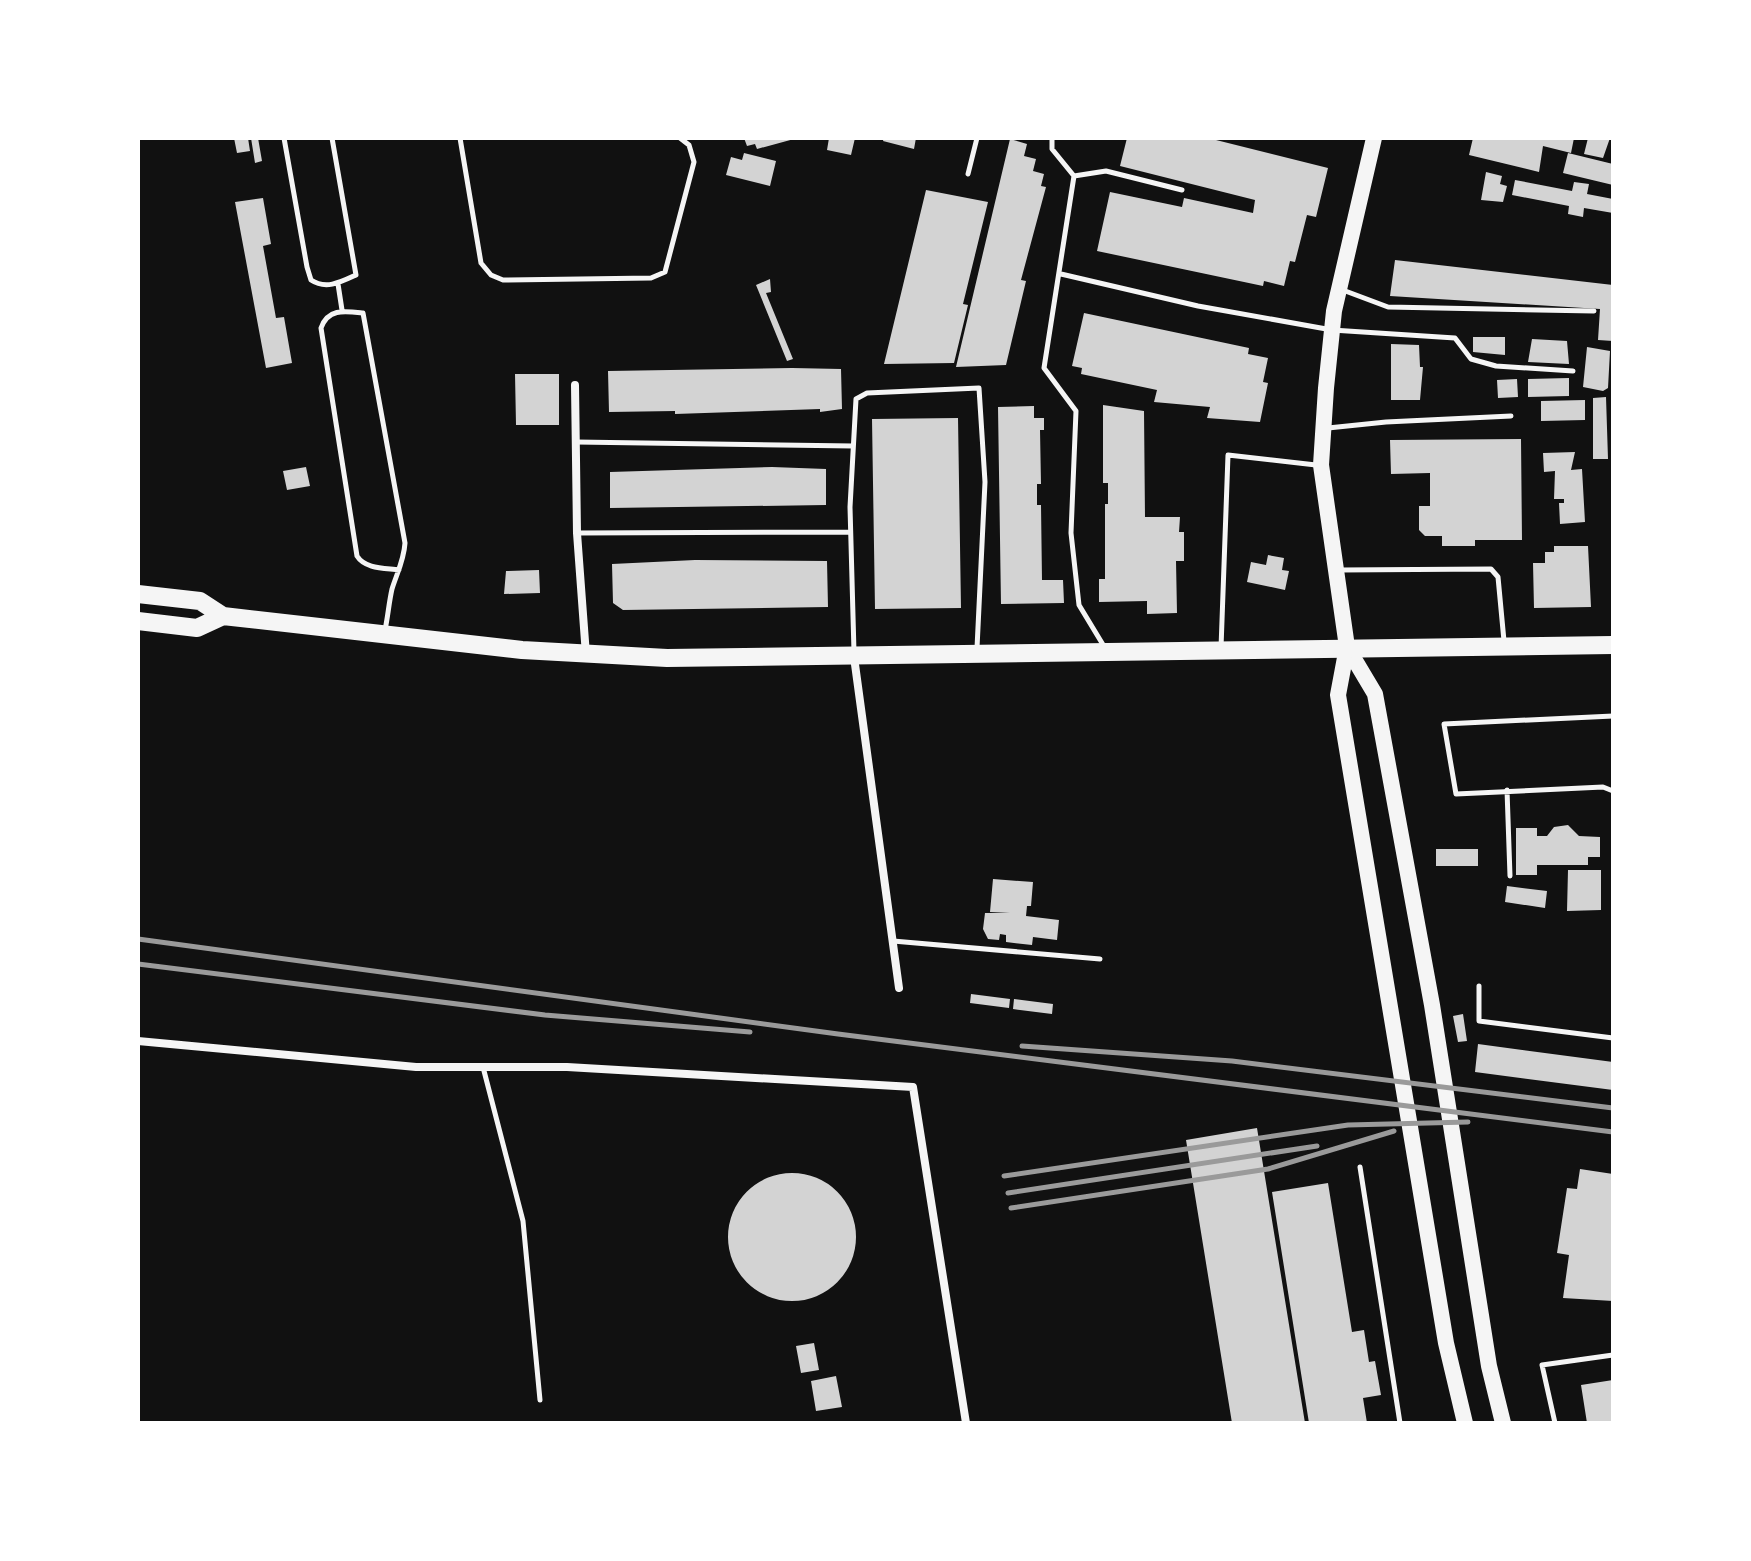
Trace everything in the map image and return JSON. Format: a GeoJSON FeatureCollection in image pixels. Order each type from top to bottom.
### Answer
{"type":"FeatureCollection","features":[{"type":"Feature","properties":{"kind":"main road"},"geometry":{"type":"LineString","coordinates":[[1374,138],[1332,330],[1321,465],[1347,647],[1338,695],[1446,1343],[1465,1423]]}},
{"type":"Feature","properties":{"kind":"main road"},"geometry":{"type":"LineString","coordinates":[[138,594],[200,601],[223,616],[586,656],[854,657],[1613,645]]}},
{"type":"Feature","properties":{"kind":"main road"},"geometry":{"type":"LineString","coordinates":[[138,621],[197,628],[223,616]]}},
{"type":"Feature","properties":{"kind":"main road"},"geometry":{"type":"LineString","coordinates":[[1347,647],[1375,694],[1432,1005],[1489,1366],[1503,1423]]}},
{"type":"Feature","properties":{"kind":"street"},"geometry":{"type":"LineString","coordinates":[[575,385],[577,533],[586,656]]}},
{"type":"Feature","properties":{"kind":"street"},"geometry":{"type":"LineString","coordinates":[[854,657],[899,988]]}},
{"type":"Feature","properties":{"kind":"street"},"geometry":{"type":"LineString","coordinates":[[138,1041],[416,1067],[567,1067],[913,1087],[966,1423]]}},
{"type":"Feature","properties":{"kind":"lane"},"geometry":{"type":"LineString","coordinates":[[284,138],[311,280],[324,285],[338,284],[356,275],[332,138]]}},
{"type":"Feature","properties":{"kind":"lane"},"geometry":{"type":"LineString","coordinates":[[460,138],[481,263],[491,275],[503,280],[651,278],[665,272],[694,162],[689,145],[680,138]]}},
{"type":"Feature","properties":{"kind":"lane"},"geometry":{"type":"LineString","coordinates":[[968,174],[977,138]]}},
{"type":"Feature","properties":{"kind":"lane"},"geometry":{"type":"LineString","coordinates":[[1052,138],[1052,149],[1074,176],[1044,368],[1076,411],[1071,533],[1079,605],[1108,652]]}},
{"type":"Feature","properties":{"kind":"lane"},"geometry":{"type":"LineString","coordinates":[[1074,176],[1106,171],[1182,190]]}},
{"type":"Feature","properties":{"kind":"lane"},"geometry":{"type":"LineString","coordinates":[[1061,274],[1198,306],[1332,330],[1455,338],[1471,359],[1496,366],[1573,371]]}},
{"type":"Feature","properties":{"kind":"lane"},"geometry":{"type":"LineString","coordinates":[[338,284],[342,310]]}},
{"type":"Feature","properties":{"kind":"lane"},"geometry":{"type":"LineString","coordinates":[[1339,289],[1388,307],[1594,311]]}},
{"type":"Feature","properties":{"kind":"lane"},"geometry":{"type":"LineString","coordinates":[[385,635],[392,589],[399,570],[405,543],[363,313],[342,310],[329,315],[321,328],[357,556],[370,566],[399,570]]}},
{"type":"Feature","properties":{"kind":"lane"},"geometry":{"type":"LineString","coordinates":[[854,657],[850,532],[856,399],[867,393],[979,388],[985,482],[977,653]]}},
{"type":"Feature","properties":{"kind":"lane"},"geometry":{"type":"LineString","coordinates":[[1323,429],[1386,422],[1511,416]]}},
{"type":"Feature","properties":{"kind":"lane"},"geometry":{"type":"LineString","coordinates":[[576,442],[853,446]]}},
{"type":"Feature","properties":{"kind":"lane"},"geometry":{"type":"LineString","coordinates":[[1221,650],[1228,455],[1321,465]]}},
{"type":"Feature","properties":{"kind":"lane"},"geometry":{"type":"LineString","coordinates":[[577,533],[850,532]]}},
{"type":"Feature","properties":{"kind":"lane"},"geometry":{"type":"LineString","coordinates":[[1336,570],[1491,569],[1498,577],[1504,646]]}},
{"type":"Feature","properties":{"kind":"lane"},"geometry":{"type":"LineString","coordinates":[[1613,716],[1444,724],[1456,794],[1603,787],[1613,791]]}},
{"type":"Feature","properties":{"kind":"lane"},"geometry":{"type":"LineString","coordinates":[[1507,790],[1510,876]]}},
{"type":"Feature","properties":{"kind":"lane"},"geometry":{"type":"LineString","coordinates":[[892,941],[1100,959]]}},
{"type":"Feature","properties":{"kind":"lane"},"geometry":{"type":"LineString","coordinates":[[1479,986],[1479,1021],[1613,1038]]}},
{"type":"Feature","properties":{"kind":"lane"},"geometry":{"type":"LineString","coordinates":[[483,1067],[523,1221],[540,1400]]}},
{"type":"Feature","properties":{"kind":"lane"},"geometry":{"type":"LineString","coordinates":[[1360,1167],[1400,1423]]}},
{"type":"Feature","properties":{"kind":"lane"},"geometry":{"type":"LineString","coordinates":[[1555,1423],[1542,1365],[1613,1355]]}},
{"type":"Feature","properties":{"kind":"building"},"geometry":{"type":"Polygon","coordinates":[[[234,138],[248,138],[250,151],[237,153],[234,138]]]}},
{"type":"Feature","properties":{"kind":"building"},"geometry":{"type":"Polygon","coordinates":[[[251,138],[258,138],[262,161],[255,163],[251,138]]]}},
{"type":"Feature","properties":{"kind":"building"},"geometry":{"type":"Polygon","coordinates":[[[744,138],[794,139],[757,149],[755,144],[747,146],[744,138]]]}},
{"type":"Feature","properties":{"kind":"building"},"geometry":{"type":"Polygon","coordinates":[[[829,138],[855,138],[851,155],[827,150],[829,138]]]}},
{"type":"Feature","properties":{"kind":"building"},"geometry":{"type":"Polygon","coordinates":[[[884,138],[916,138],[914,149],[883,141],[884,138]]]}},
{"type":"Feature","properties":{"kind":"building"},"geometry":{"type":"Polygon","coordinates":[[[1127,138],[1208,138],[1328,168],[1316,217],[1307,215],[1295,262],[1290,261],[1284,286],[1264,281],[1263,286],[1097,251],[1110,192],[1182,207],[1184,198],[1253,213],[1255,200],[1120,166],[1127,138]]]}},
{"type":"Feature","properties":{"kind":"building"},"geometry":{"type":"Polygon","coordinates":[[[1473,138],[1574,138],[1571,153],[1543,146],[1539,172],[1469,155],[1473,138]]]}},
{"type":"Feature","properties":{"kind":"building"},"geometry":{"type":"Polygon","coordinates":[[[1588,138],[1610,138],[1603,158],[1584,154],[1588,138]]]}},
{"type":"Feature","properties":{"kind":"building"},"geometry":{"type":"Polygon","coordinates":[[[1010,139],[1027,144],[1024,156],[1036,159],[1033,171],[1044,174],[1041,186],[1046,187],[1021,280],[1026,281],[1006,365],[956,367],[1010,139]]]}},
{"type":"Feature","properties":{"kind":"building"},"geometry":{"type":"Polygon","coordinates":[[[744,153],[776,161],[770,186],[726,175],[731,157],[742,160],[744,153]]]}},
{"type":"Feature","properties":{"kind":"building"},"geometry":{"type":"Polygon","coordinates":[[[1568,153],[1613,164],[1613,185],[1563,173],[1568,153]]]}},
{"type":"Feature","properties":{"kind":"building"},"geometry":{"type":"Polygon","coordinates":[[[1486,172],[1502,176],[1500,184],[1507,186],[1503,202],[1481,200],[1486,172]]]}},
{"type":"Feature","properties":{"kind":"building"},"geometry":{"type":"Polygon","coordinates":[[[1515,180],[1572,191],[1574,182],[1589,184],[1587,194],[1613,199],[1613,213],[1584,208],[1583,217],[1568,214],[1569,206],[1512,195],[1515,180]]]}},
{"type":"Feature","properties":{"kind":"building"},"geometry":{"type":"Polygon","coordinates":[[[926,190],[988,202],[963,304],[968,305],[954,363],[884,364],[926,190]]]}},
{"type":"Feature","properties":{"kind":"building"},"geometry":{"type":"Polygon","coordinates":[[[263,198],[271,244],[263,246],[276,318],[284,317],[292,363],[266,368],[235,202],[263,198]]]}},
{"type":"Feature","properties":{"kind":"building"},"geometry":{"type":"Polygon","coordinates":[[[1395,260],[1613,285],[1613,341],[1598,340],[1600,309],[1390,296],[1395,260]]]}},
{"type":"Feature","properties":{"kind":"building"},"geometry":{"type":"Polygon","coordinates":[[[770,279],[771,292],[766,293],[793,359],[787,361],[756,285],[770,279]]]}},
{"type":"Feature","properties":{"kind":"building"},"geometry":{"type":"Polygon","coordinates":[[[1084,313],[1249,348],[1248,354],[1268,358],[1263,382],[1268,383],[1260,422],[1207,418],[1210,407],[1154,402],[1157,390],[1081,374],[1082,368],[1072,366],[1084,313]]]}},
{"type":"Feature","properties":{"kind":"building"},"geometry":{"type":"Polygon","coordinates":[[[1473,337],[1505,337],[1505,355],[1473,352],[1473,337]]]}},
{"type":"Feature","properties":{"kind":"building"},"geometry":{"type":"Polygon","coordinates":[[[1532,339],[1567,341],[1569,364],[1528,362],[1532,339]]]}},
{"type":"Feature","properties":{"kind":"building"},"geometry":{"type":"Polygon","coordinates":[[[1391,344],[1419,345],[1420,367],[1423,367],[1420,400],[1391,400],[1391,344]]]}},
{"type":"Feature","properties":{"kind":"building"},"geometry":{"type":"Polygon","coordinates":[[[1587,347],[1610,351],[1608,388],[1603,391],[1583,387],[1587,347]]]}},
{"type":"Feature","properties":{"kind":"building"},"geometry":{"type":"Polygon","coordinates":[[[841,369],[842,409],[675,414],[675,411],[609,412],[608,371],[841,369]]]}},
{"type":"Feature","properties":{"kind":"building"},"geometry":{"type":"Polygon","coordinates":[[[515,374],[559,374],[559,425],[516,425],[515,374]]]}},
{"type":"Feature","properties":{"kind":"building"},"geometry":{"type":"Polygon","coordinates":[[[1569,378],[1569,396],[1528,397],[1528,379],[1569,378]]]}},
{"type":"Feature","properties":{"kind":"building"},"geometry":{"type":"Polygon","coordinates":[[[1517,379],[1518,397],[1498,398],[1497,380],[1517,379]]]}},
{"type":"Feature","properties":{"kind":"building"},"geometry":{"type":"Polygon","coordinates":[[[1606,397],[1608,459],[1593,459],[1593,398],[1606,397]]]}},
{"type":"Feature","properties":{"kind":"building"},"geometry":{"type":"Polygon","coordinates":[[[1585,400],[1585,420],[1541,421],[1541,401],[1585,400]]]}},
{"type":"Feature","properties":{"kind":"building"},"geometry":{"type":"Polygon","coordinates":[[[1103,405],[1144,411],[1145,517],[1180,517],[1179,532],[1184,532],[1184,561],[1176,561],[1177,613],[1147,614],[1147,601],[1099,602],[1099,579],[1105,579],[1105,504],[1108,504],[1108,483],[1103,483],[1103,405]]]}},
{"type":"Feature","properties":{"kind":"building"},"geometry":{"type":"Polygon","coordinates":[[[1034,406],[1034,418],[1044,418],[1044,430],[1040,430],[1041,484],[1037,484],[1037,505],[1041,505],[1042,580],[1063,580],[1064,603],[1001,604],[998,407],[1034,406]]]}},
{"type":"Feature","properties":{"kind":"building"},"geometry":{"type":"Polygon","coordinates":[[[958,418],[961,608],[875,609],[872,419],[958,418]]]}},
{"type":"Feature","properties":{"kind":"building"},"geometry":{"type":"Polygon","coordinates":[[[1521,439],[1522,540],[1475,540],[1475,546],[1442,546],[1442,536],[1425,536],[1419,530],[1419,506],[1430,506],[1430,473],[1391,474],[1390,440],[1521,439]]]}},
{"type":"Feature","properties":{"kind":"building"},"geometry":{"type":"Polygon","coordinates":[[[1575,452],[1571,470],[1582,469],[1585,522],[1560,524],[1559,503],[1564,503],[1564,499],[1554,499],[1555,471],[1544,472],[1543,453],[1575,452]]]}},
{"type":"Feature","properties":{"kind":"building"},"geometry":{"type":"Polygon","coordinates":[[[306,467],[310,486],[287,490],[283,471],[306,467]]]}},
{"type":"Feature","properties":{"kind":"building"},"geometry":{"type":"Polygon","coordinates":[[[772,467],[826,469],[826,505],[610,508],[610,472],[772,467]]]}},
{"type":"Feature","properties":{"kind":"building"},"geometry":{"type":"Polygon","coordinates":[[[1554,546],[1588,546],[1591,607],[1534,608],[1533,563],[1545,563],[1545,552],[1554,552],[1554,546]]]}},
{"type":"Feature","properties":{"kind":"building"},"geometry":{"type":"Polygon","coordinates":[[[1268,555],[1284,558],[1282,570],[1289,571],[1285,590],[1247,582],[1251,562],[1266,565],[1268,555]]]}},
{"type":"Feature","properties":{"kind":"building"},"geometry":{"type":"Polygon","coordinates":[[[695,560],[827,561],[828,607],[623,610],[613,603],[612,564],[695,560]]]}},
{"type":"Feature","properties":{"kind":"building"},"geometry":{"type":"Polygon","coordinates":[[[539,570],[540,593],[504,594],[506,571],[539,570]]]}},
{"type":"Feature","properties":{"kind":"building"},"geometry":{"type":"Polygon","coordinates":[[[1568,825],[1579,836],[1600,837],[1600,857],[1588,857],[1588,865],[1537,865],[1537,875],[1516,875],[1516,828],[1537,828],[1537,836],[1547,836],[1554,827],[1568,825]]]}},
{"type":"Feature","properties":{"kind":"building"},"geometry":{"type":"Polygon","coordinates":[[[1436,849],[1478,849],[1478,866],[1436,866],[1436,849]]]}},
{"type":"Feature","properties":{"kind":"building"},"geometry":{"type":"Polygon","coordinates":[[[1568,870],[1601,870],[1601,910],[1567,911],[1568,870]]]}},
{"type":"Feature","properties":{"kind":"building"},"geometry":{"type":"Polygon","coordinates":[[[993,879],[1033,882],[1031,906],[1027,906],[1026,916],[1059,920],[1057,940],[1033,937],[1032,945],[1006,942],[1006,935],[1000,934],[999,940],[988,939],[983,929],[985,913],[1010,913],[990,912],[993,879]]]}},
{"type":"Feature","properties":{"kind":"building"},"geometry":{"type":"Polygon","coordinates":[[[1507,886],[1547,891],[1545,908],[1505,902],[1507,886]]]}},
{"type":"Feature","properties":{"kind":"building"},"geometry":{"type":"Polygon","coordinates":[[[971,994],[1010,999],[1009,1008],[970,1003],[971,994]]]}},
{"type":"Feature","properties":{"kind":"building"},"geometry":{"type":"Polygon","coordinates":[[[1014,999],[1053,1004],[1052,1014],[1013,1009],[1014,999]]]}},
{"type":"Feature","properties":{"kind":"building"},"geometry":{"type":"Polygon","coordinates":[[[1463,1014],[1467,1041],[1458,1042],[1453,1016],[1463,1014]]]}},
{"type":"Feature","properties":{"kind":"building"},"geometry":{"type":"Polygon","coordinates":[[[1478,1044],[1613,1062],[1613,1090],[1475,1072],[1478,1044]]]}},
{"type":"Feature","properties":{"kind":"building"},"geometry":{"type":"Polygon","coordinates":[[[1257,1128],[1305,1423],[1232,1423],[1186,1140],[1257,1128]]]}},
{"type":"Feature","properties":{"kind":"building"},"geometry":{"type":"Polygon","coordinates":[[[1580,1169],[1613,1174],[1613,1301],[1563,1298],[1569,1255],[1557,1253],[1567,1188],[1577,1189],[1580,1169]]]}},
{"type":"Feature","properties":{"kind":"building"},"geometry":{"type":"Polygon","coordinates":[[[792,1173],[816,1178],[837,1192],[851,1213],[856,1237],[851,1261],[837,1282],[816,1296],[792,1301],[768,1296],[747,1282],[733,1261],[728,1237],[733,1213],[747,1192],[768,1178],[792,1173]]]}},
{"type":"Feature","properties":{"kind":"building"},"geometry":{"type":"Polygon","coordinates":[[[1328,1183],[1352,1332],[1364,1330],[1369,1362],[1375,1361],[1381,1395],[1363,1398],[1367,1423],[1309,1423],[1272,1192],[1328,1183]]]}},
{"type":"Feature","properties":{"kind":"building"},"geometry":{"type":"Polygon","coordinates":[[[814,1343],[819,1370],[801,1373],[796,1346],[814,1343]]]}},
{"type":"Feature","properties":{"kind":"building"},"geometry":{"type":"Polygon","coordinates":[[[836,1376],[842,1407],[816,1411],[811,1381],[836,1376]]]}},
{"type":"Feature","properties":{"kind":"building"},"geometry":{"type":"Polygon","coordinates":[[[1613,1380],[1613,1422],[1587,1423],[1581,1385],[1613,1380]]]}},
{"type":"Feature","properties":{"kind":"railway"},"geometry":{"type":"LineString","coordinates":[[138,939],[838,1034],[1613,1132]]}},
{"type":"Feature","properties":{"kind":"railway"},"geometry":{"type":"LineString","coordinates":[[138,964],[545,1015],[750,1032]]}},
{"type":"Feature","properties":{"kind":"railway"},"geometry":{"type":"LineString","coordinates":[[1022,1046],[1232,1061],[1613,1108]]}},
{"type":"Feature","properties":{"kind":"railway"},"geometry":{"type":"LineString","coordinates":[[1004,1176],[1348,1125],[1468,1122]]}},
{"type":"Feature","properties":{"kind":"railway"},"geometry":{"type":"LineString","coordinates":[[1011,1208],[1268,1169],[1394,1131]]}},
{"type":"Feature","properties":{"kind":"railway"},"geometry":{"type":"LineString","coordinates":[[1008,1193],[1317,1146]]}}]}
